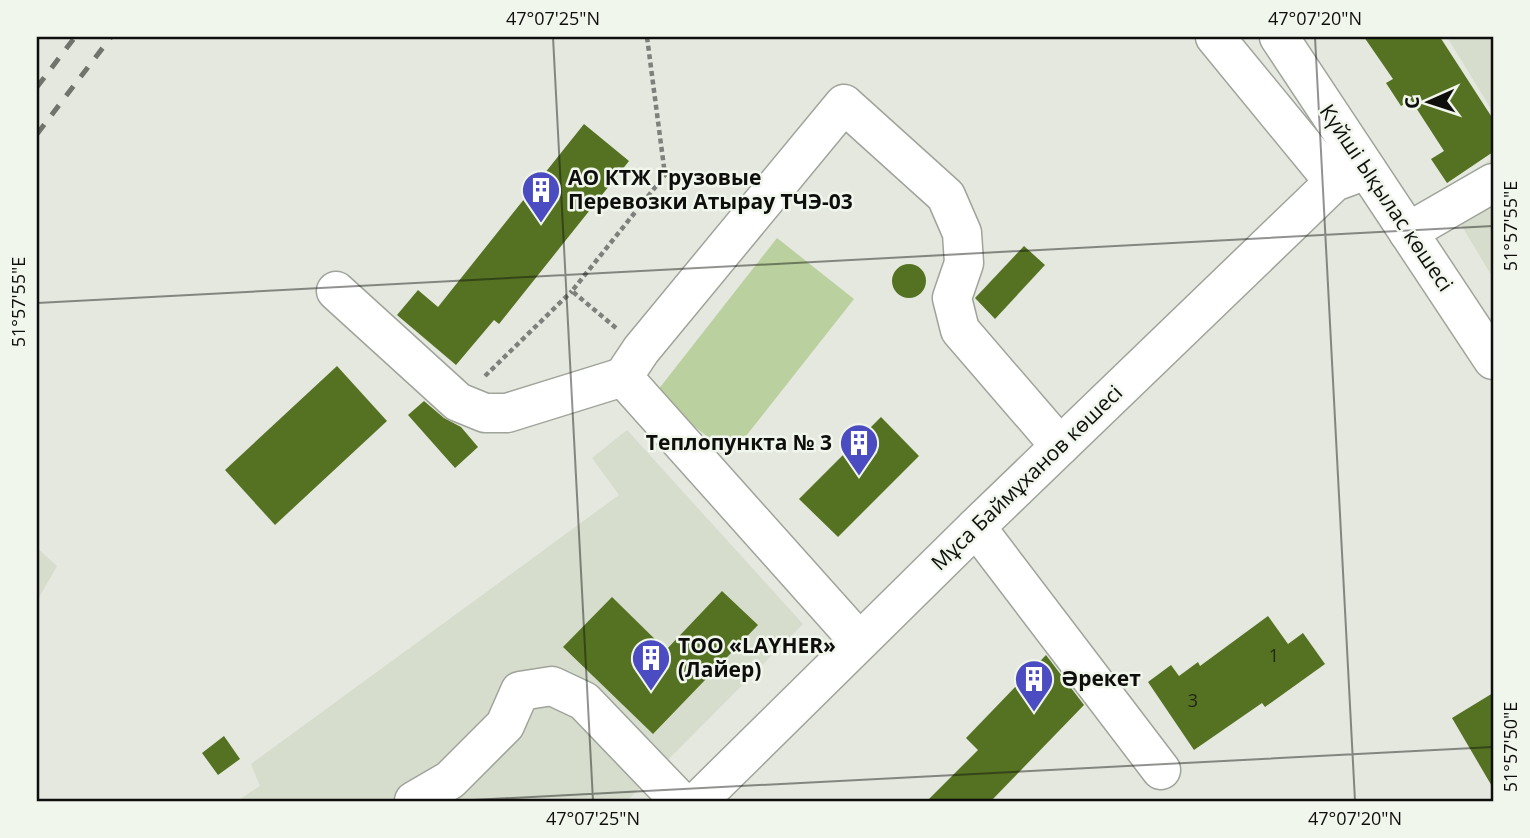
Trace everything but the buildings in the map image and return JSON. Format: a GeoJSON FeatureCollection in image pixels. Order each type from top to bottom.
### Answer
{"type":"FeatureCollection","features":[{"type":"Feature","properties":{"kind":"street"},"geometry":{"type":"LineString","coordinates":[[1215,37],[1351,176]]}},
{"type":"Feature","properties":{"kind":"street","name":"Күйші Ықылас көшесі"},"geometry":{"type":"LineString","coordinates":[[1279,37],[1351,176],[1409,233],[1493,360]]}},
{"type":"Feature","properties":{"kind":"street"},"geometry":{"type":"LineString","coordinates":[[336,291],[458,402],[485,413],[507,413],[632,363],[845,104],[947,196],[962,233],[964,263],[952,298],[960,330],[1059,446]]}},
{"type":"Feature","properties":{"kind":"street","name":"Мұса Баймұханов көшесі"},"geometry":{"type":"LineString","coordinates":[[698,801],[1059,446],[1351,176]]}},
{"type":"Feature","properties":{"kind":"street"},"geometry":{"type":"LineString","coordinates":[[1409,233],[1493,183]]}},
{"type":"Feature","properties":{"kind":"street"},"geometry":{"type":"LineString","coordinates":[[632,363],[859,641]]}},
{"type":"Feature","properties":{"kind":"street"},"geometry":{"type":"LineString","coordinates":[[976,527],[1161,771]]}},
{"type":"Feature","properties":{"kind":"street"},"geometry":{"type":"LineString","coordinates":[[414,801],[450,780],[505,725],[520,691],[552,686],[584,701],[680,801]]}},
{"type":"Feature","properties":{"kind":"path"},"geometry":{"type":"LineString","coordinates":[[458,402],[572,291],[665,175],[647,37]]}},
{"type":"Feature","properties":{"kind":"path"},"geometry":{"type":"LineString","coordinates":[[572,291],[632,363]]}},
{"type":"Feature","properties":{"kind":"shaded area"},"geometry":{"type":"Polygon","coordinates":[[[1447,37],[1493,37],[1493,112],[1447,37]]]}},
{"type":"Feature","properties":{"kind":"shaded area"},"geometry":{"type":"Polygon","coordinates":[[[1493,158],[1493,278],[1442,193],[1493,158]]]}},
{"type":"Feature","properties":{"kind":"shaded area"},"geometry":{"type":"Polygon","coordinates":[[[627,430],[803,624],[627,801],[237,801],[260,786],[251,764],[619,495],[592,458],[627,430]]]}},
{"type":"Feature","properties":{"kind":"shaded area"},"geometry":{"type":"Polygon","coordinates":[[[37,548],[57,566],[37,601],[37,548]]]}},
{"type":"Feature","properties":{"kind":"green space"},"geometry":{"type":"Polygon","coordinates":[[[777,238],[854,299],[731,455],[654,395],[777,238]]]}},
{"type":"Feature","properties":{"kind":"railway"},"geometry":{"type":"LineString","coordinates":[[37,87],[75,37]]}},
{"type":"Feature","properties":{"kind":"railway"},"geometry":{"type":"LineString","coordinates":[[37,134],[111,37]]}},
{"type":"Feature","properties":{"kind":"place","name":"АО КТЖ Грузовые Перевозки Атырау ТЧЭ-03"},"geometry":{"type":"Point","coordinates":[541,224]}},
{"type":"Feature","properties":{"kind":"place","name":"Теплопункта № 3"},"geometry":{"type":"Point","coordinates":[859,477]}},
{"type":"Feature","properties":{"kind":"place","name":"ТОО «LAYHER» (Лайер)"},"geometry":{"type":"Point","coordinates":[651,692]}},
{"type":"Feature","properties":{"kind":"place","name":"Әрекет"},"geometry":{"type":"Point","coordinates":[1034,713]}}]}
